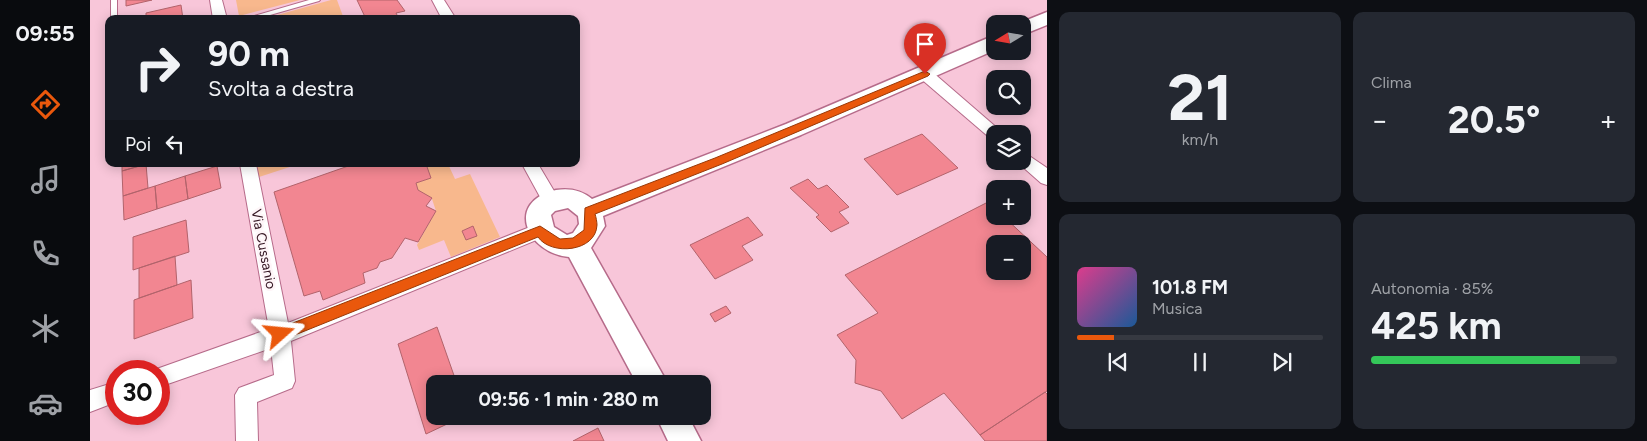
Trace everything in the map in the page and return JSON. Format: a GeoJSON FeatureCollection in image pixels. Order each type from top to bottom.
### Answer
{"type":"FeatureCollection","features":[{"type":"Feature","properties":{"kind":"street"},"geometry":{"type":"LineString","coordinates":[[216,0],[219,15]]}},
{"type":"Feature","properties":{"kind":"street"},"geometry":{"type":"LineString","coordinates":[[438,0],[447,15]]}},
{"type":"Feature","properties":{"kind":"street"},"geometry":{"type":"LineString","coordinates":[[1031,25],[1047,18]]}},
{"type":"Feature","properties":{"kind":"street"},"geometry":{"type":"LineString","coordinates":[[589,211],[719,161],[925,74],[986,46]]}},
{"type":"Feature","properties":{"kind":"street"},"geometry":{"type":"LineString","coordinates":[[925,74],[986,126]]}},
{"type":"Feature","properties":{"kind":"street"},"geometry":{"type":"LineString","coordinates":[[1031,165],[1047,178]]}},
{"type":"Feature","properties":{"kind":"street","name":"Via Cussanio"},"geometry":{"type":"LineString","coordinates":[[247,441],[246,395],[284,381],[280,334],[249,167]]}},
{"type":"Feature","properties":{"kind":"street"},"geometry":{"type":"LineString","coordinates":[[532,167],[551,201]]}},
{"type":"Feature","properties":{"kind":"street"},"geometry":{"type":"LineString","coordinates":[[568,198],[577,200],[589,211],[592,226],[589,233],[575,243],[559,244],[544,237],[540,231],[538,218],[545,205],[551,201],[568,198]]}},
{"type":"Feature","properties":{"kind":"street"},"geometry":{"type":"LineString","coordinates":[[170,373],[280,334],[540,231]]}},
{"type":"Feature","properties":{"kind":"street"},"geometry":{"type":"LineString","coordinates":[[575,243],[648,375]]}},
{"type":"Feature","properties":{"kind":"street"},"geometry":{"type":"LineString","coordinates":[[90,401],[105,396]]}},
{"type":"Feature","properties":{"kind":"street"},"geometry":{"type":"LineString","coordinates":[[676,425],[685,441]]}},
{"type":"Feature","properties":{"kind":"lane"},"geometry":{"type":"LineString","coordinates":[[114,0],[114,15]]}},
{"type":"Feature","properties":{"kind":"lane"},"geometry":{"type":"LineString","coordinates":[[262,15],[317,0]]}},
{"type":"Feature","properties":{"kind":"shaded area"},"geometry":{"type":"Polygon","coordinates":[[[236,0],[300,0],[243,15],[239,15],[236,0]]]}},
{"type":"Feature","properties":{"kind":"shaded area"},"geometry":{"type":"Polygon","coordinates":[[[337,0],[343,15],[277,15],[337,0]]]}},
{"type":"Feature","properties":{"kind":"shaded area"},"geometry":{"type":"Polygon","coordinates":[[[257,167],[290,167],[259,177],[257,167]]]}},
{"type":"Feature","properties":{"kind":"shaded area"},"geometry":{"type":"Polygon","coordinates":[[[427,167],[449,167],[455,179],[470,174],[500,237],[451,257],[444,240],[419,250],[417,245],[436,211],[432,199],[418,190],[416,183],[431,178],[427,167]]]}},
{"type":"Feature","properties":{"kind":"building"},"geometry":{"type":"Polygon","coordinates":[[[126,0],[152,0],[126,6],[126,0]]]}},
{"type":"Feature","properties":{"kind":"building"},"geometry":{"type":"Polygon","coordinates":[[[357,0],[397,0],[405,11],[396,13],[397,15],[364,15],[357,0]]]}},
{"type":"Feature","properties":{"kind":"building"},"geometry":{"type":"Polygon","coordinates":[[[181,5],[182,15],[146,15],[146,13],[181,5]]]}},
{"type":"Feature","properties":{"kind":"building"},"geometry":{"type":"Polygon","coordinates":[[[922,134],[958,168],[897,195],[864,159],[922,134]]]}},
{"type":"Feature","properties":{"kind":"building"},"geometry":{"type":"Polygon","coordinates":[[[122,167],[136,167],[122,171],[122,167]]]}},
{"type":"Feature","properties":{"kind":"building"},"geometry":{"type":"Polygon","coordinates":[[[136,167],[146,167],[148,188],[123,196],[122,171],[136,167]]]}},
{"type":"Feature","properties":{"kind":"building"},"geometry":{"type":"Polygon","coordinates":[[[217,167],[221,188],[188,199],[185,176],[217,167]]]}},
{"type":"Feature","properties":{"kind":"building"},"geometry":{"type":"Polygon","coordinates":[[[345,167],[427,167],[431,178],[416,183],[418,190],[432,198],[426,206],[436,211],[418,242],[405,238],[392,258],[380,262],[377,268],[363,273],[365,283],[323,300],[320,291],[304,296],[274,192],[345,167]]]}},
{"type":"Feature","properties":{"kind":"building"},"geometry":{"type":"Polygon","coordinates":[[[185,176],[188,199],[157,209],[155,186],[185,176]]]}},
{"type":"Feature","properties":{"kind":"building"},"geometry":{"type":"Polygon","coordinates":[[[808,179],[818,189],[827,185],[849,207],[839,212],[849,223],[831,232],[816,217],[819,215],[790,188],[808,179]]]}},
{"type":"Feature","properties":{"kind":"building"},"geometry":{"type":"Polygon","coordinates":[[[155,186],[157,209],[124,220],[123,196],[155,186]]]}},
{"type":"Feature","properties":{"kind":"building"},"geometry":{"type":"Polygon","coordinates":[[[986,203],[986,225],[1013,225],[1023,235],[986,235],[986,280],[1031,280],[1031,242],[1047,257],[1047,391],[980,435],[944,393],[902,419],[881,391],[855,383],[856,360],[837,335],[878,313],[845,275],[986,203]]]}},
{"type":"Feature","properties":{"kind":"building"},"geometry":{"type":"Polygon","coordinates":[[[748,217],[763,235],[742,246],[753,260],[715,279],[690,245],[748,217]]]}},
{"type":"Feature","properties":{"kind":"building"},"geometry":{"type":"Polygon","coordinates":[[[186,220],[189,252],[133,270],[133,237],[186,220]]]}},
{"type":"Feature","properties":{"kind":"building"},"geometry":{"type":"Polygon","coordinates":[[[473,226],[477,236],[466,240],[462,231],[473,226]]]}},
{"type":"Feature","properties":{"kind":"building"},"geometry":{"type":"Polygon","coordinates":[[[175,256],[177,285],[139,298],[139,268],[175,256]]]}},
{"type":"Feature","properties":{"kind":"building"},"geometry":{"type":"Polygon","coordinates":[[[191,280],[193,318],[134,339],[134,300],[191,280]]]}},
{"type":"Feature","properties":{"kind":"building"},"geometry":{"type":"Polygon","coordinates":[[[726,306],[731,313],[715,322],[710,314],[726,306]]]}},
{"type":"Feature","properties":{"kind":"building"},"geometry":{"type":"Polygon","coordinates":[[[437,327],[454,375],[426,375],[426,425],[445,425],[426,434],[398,344],[437,327]]]}},
{"type":"Feature","properties":{"kind":"building"},"geometry":{"type":"Polygon","coordinates":[[[1045,392],[1047,394],[1047,441],[985,441],[980,435],[1045,392]]]}},
{"type":"Feature","properties":{"kind":"building"},"geometry":{"type":"Polygon","coordinates":[[[598,428],[604,441],[573,441],[598,428]]]}},
{"type":"Feature","properties":{"kind":"route"},"geometry":{"type":"LineString","coordinates":[[280,334],[301,328],[540,231],[544,237],[559,244],[575,243],[589,233],[592,226],[592,218],[589,211],[719,161],[925,74]]}}]}
